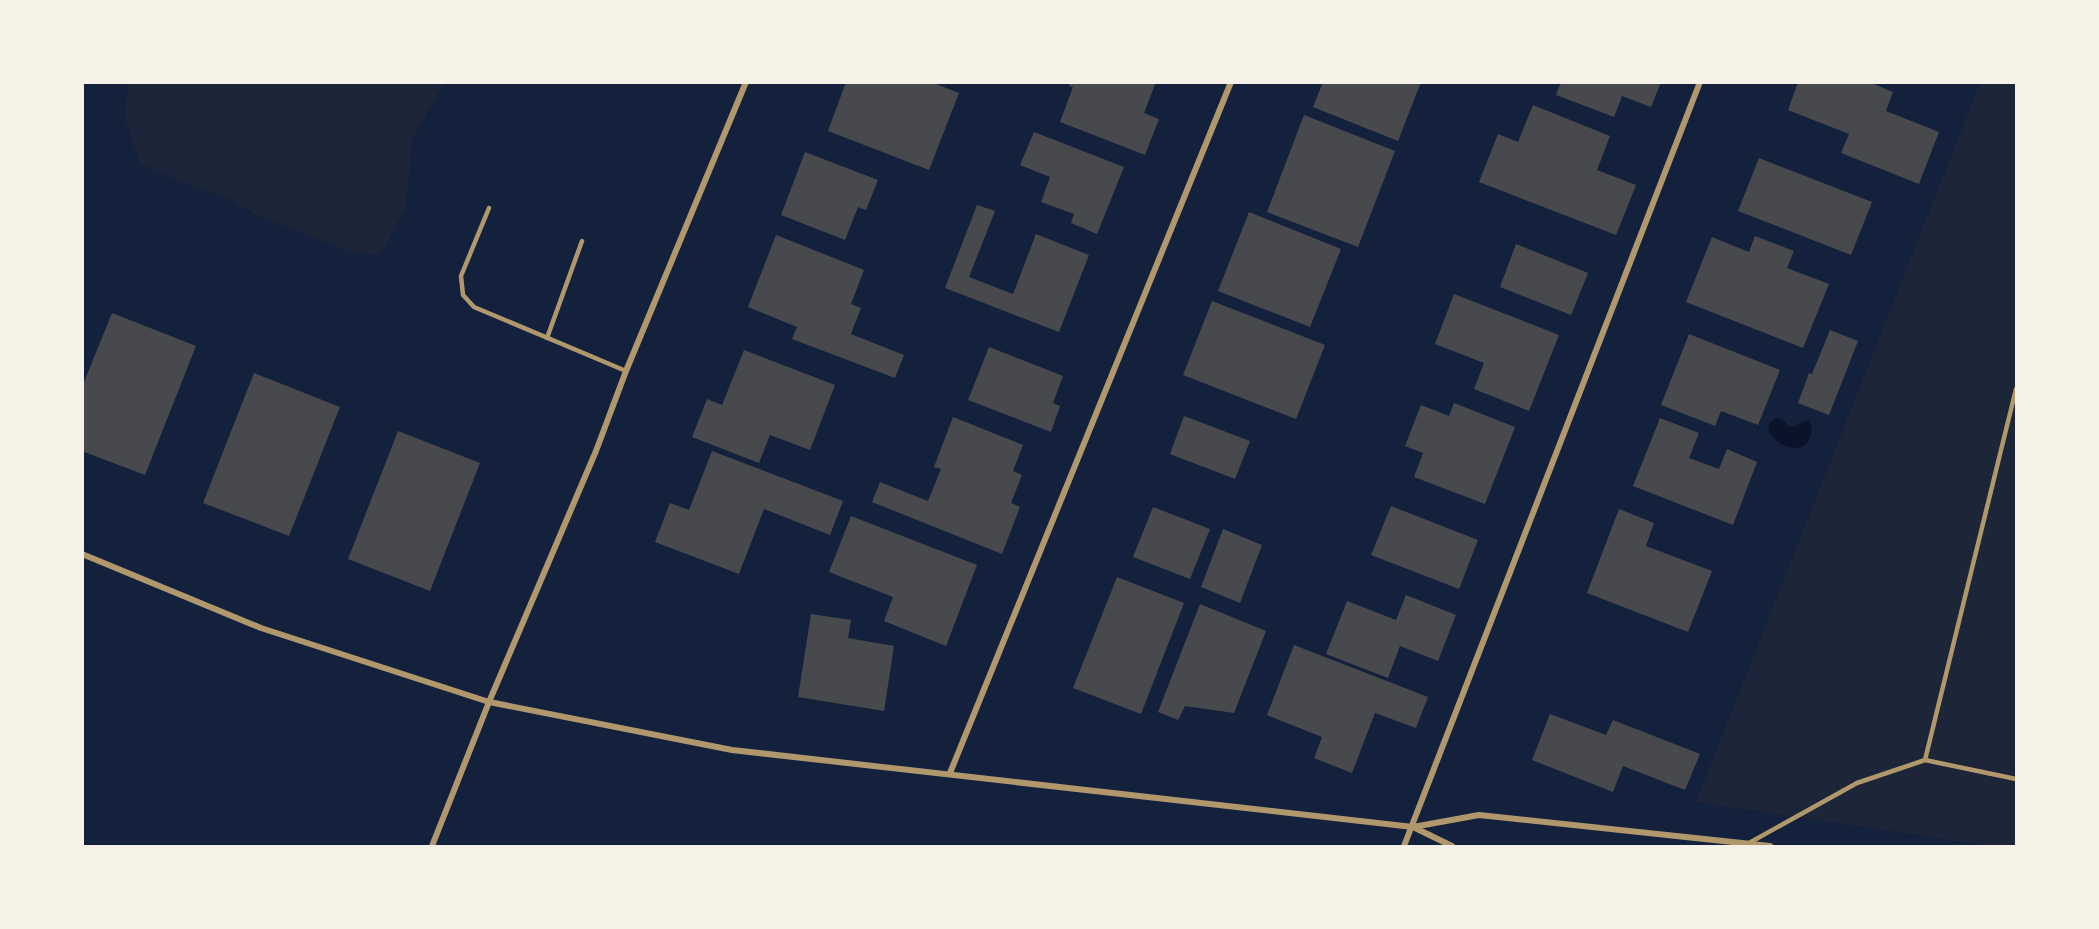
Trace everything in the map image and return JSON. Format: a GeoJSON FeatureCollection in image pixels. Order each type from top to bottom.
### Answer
{"type":"FeatureCollection","features":[{"type":"Feature","properties":{"kind":"street"},"geometry":{"type":"LineString","coordinates":[[432,846],[489,702],[596,451],[626,371],[746,82]]}},
{"type":"Feature","properties":{"kind":"street"},"geometry":{"type":"LineString","coordinates":[[950,773],[1231,82]]}},
{"type":"Feature","properties":{"kind":"street"},"geometry":{"type":"LineString","coordinates":[[1404,846],[1700,82]]}},
{"type":"Feature","properties":{"kind":"street"},"geometry":{"type":"LineString","coordinates":[[82,554],[261,627],[489,702],[732,750],[1413,827],[1479,815],[1770,846]]}},
{"type":"Feature","properties":{"kind":"street"},"geometry":{"type":"LineString","coordinates":[[1413,827],[1452,846]]}},
{"type":"Feature","properties":{"kind":"lane"},"geometry":{"type":"LineString","coordinates":[[489,208],[461,276],[463,295],[474,307],[626,371]]}},
{"type":"Feature","properties":{"kind":"lane"},"geometry":{"type":"LineString","coordinates":[[547,338],[582,241]]}},
{"type":"Feature","properties":{"kind":"lane"},"geometry":{"type":"LineString","coordinates":[[1925,760],[2016,389]]}},
{"type":"Feature","properties":{"kind":"lane"},"geometry":{"type":"LineString","coordinates":[[1747,844],[1857,783],[1925,760],[2016,779]]}},
{"type":"Feature","properties":{"kind":"shaded area"},"geometry":{"type":"Polygon","coordinates":[[[128,82],[444,83],[412,140],[406,207],[381,254],[352,252],[254,214],[230,199],[177,180],[140,163],[125,118],[128,82]]]}},
{"type":"Feature","properties":{"kind":"shaded area"},"geometry":{"type":"Polygon","coordinates":[[[1980,83],[2016,83],[2016,846],[1991,846],[1696,802],[1980,83]]]}},
{"type":"Feature","properties":{"kind":"shaded area"},"geometry":{"type":"Polygon","coordinates":[[[1778,418],[1790,427],[1809,421],[1812,430],[1809,440],[1802,446],[1794,448],[1777,441],[1768,429],[1770,423],[1778,418]]]}},
{"type":"Feature","properties":{"kind":"building"},"geometry":{"type":"Polygon","coordinates":[[[846,82],[931,82],[959,93],[929,170],[828,131],[846,82]]]}},
{"type":"Feature","properties":{"kind":"building"},"geometry":{"type":"Polygon","coordinates":[[[1070,82],[1156,82],[1144,113],[1159,119],[1145,155],[1060,122],[1073,87],[1069,86],[1070,82]]]}},
{"type":"Feature","properties":{"kind":"building"},"geometry":{"type":"Polygon","coordinates":[[[1323,82],[1421,82],[1398,141],[1313,107],[1323,82]]]}},
{"type":"Feature","properties":{"kind":"building"},"geometry":{"type":"Polygon","coordinates":[[[1561,82],[1661,82],[1651,107],[1622,96],[1614,117],[1556,95],[1561,82]]]}},
{"type":"Feature","properties":{"kind":"building"},"geometry":{"type":"Polygon","coordinates":[[[1798,82],[1869,82],[1893,92],[1886,111],[1939,132],[1919,184],[1841,153],[1849,134],[1788,110],[1798,82]]]}},
{"type":"Feature","properties":{"kind":"building"},"geometry":{"type":"Polygon","coordinates":[[[1533,105],[1610,136],[1597,170],[1636,185],[1616,235],[1479,182],[1498,134],[1518,142],[1533,105]]]}},
{"type":"Feature","properties":{"kind":"building"},"geometry":{"type":"Polygon","coordinates":[[[1304,115],[1395,151],[1358,247],[1267,212],[1304,115]]]}},
{"type":"Feature","properties":{"kind":"building"},"geometry":{"type":"Polygon","coordinates":[[[1034,132],[1124,167],[1097,234],[1071,223],[1074,214],[1041,202],[1050,177],[1020,165],[1034,132]]]}},
{"type":"Feature","properties":{"kind":"building"},"geometry":{"type":"Polygon","coordinates":[[[805,152],[878,180],[866,210],[858,207],[845,240],[781,215],[805,152]]]}},
{"type":"Feature","properties":{"kind":"building"},"geometry":{"type":"Polygon","coordinates":[[[1759,158],[1872,202],[1851,255],[1738,211],[1759,158]]]}},
{"type":"Feature","properties":{"kind":"building"},"geometry":{"type":"Polygon","coordinates":[[[977,205],[995,211],[969,277],[1013,294],[1036,234],[1089,255],[1059,332],[945,288],[977,205]]]}},
{"type":"Feature","properties":{"kind":"building"},"geometry":{"type":"Polygon","coordinates":[[[1249,212],[1341,249],[1310,327],[1218,291],[1249,212]]]}},
{"type":"Feature","properties":{"kind":"building"},"geometry":{"type":"Polygon","coordinates":[[[776,235],[864,270],[851,304],[861,308],[851,334],[904,355],[895,378],[792,339],[797,327],[748,307],[776,235]]]}},
{"type":"Feature","properties":{"kind":"building"},"geometry":{"type":"Polygon","coordinates":[[[1755,236],[1794,251],[1787,268],[1829,284],[1803,348],[1686,302],[1712,237],[1749,252],[1755,236]]]}},
{"type":"Feature","properties":{"kind":"building"},"geometry":{"type":"Polygon","coordinates":[[[1516,244],[1588,273],[1571,315],[1500,287],[1516,244]]]}},
{"type":"Feature","properties":{"kind":"building"},"geometry":{"type":"Polygon","coordinates":[[[1454,294],[1559,335],[1529,411],[1474,389],[1484,363],[1435,344],[1454,294]]]}},
{"type":"Feature","properties":{"kind":"building"},"geometry":{"type":"Polygon","coordinates":[[[1212,301],[1325,345],[1296,419],[1183,375],[1212,301]]]}},
{"type":"Feature","properties":{"kind":"building"},"geometry":{"type":"Polygon","coordinates":[[[112,313],[196,346],[145,475],[82,451],[82,387],[112,313]]]}},
{"type":"Feature","properties":{"kind":"building"},"geometry":{"type":"Polygon","coordinates":[[[1830,330],[1858,341],[1829,415],[1798,403],[1809,373],[1812,374],[1830,330]]]}},
{"type":"Feature","properties":{"kind":"building"},"geometry":{"type":"Polygon","coordinates":[[[1689,334],[1780,370],[1758,425],[1721,411],[1715,426],[1661,405],[1689,334]]]}},
{"type":"Feature","properties":{"kind":"building"},"geometry":{"type":"Polygon","coordinates":[[[989,347],[1063,376],[1053,403],[1060,406],[1051,432],[968,400],[989,347]]]}},
{"type":"Feature","properties":{"kind":"building"},"geometry":{"type":"Polygon","coordinates":[[[744,350],[835,385],[810,450],[770,435],[759,463],[692,437],[707,399],[722,405],[744,350]]]}},
{"type":"Feature","properties":{"kind":"building"},"geometry":{"type":"Polygon","coordinates":[[[254,373],[340,407],[289,536],[203,503],[254,373]]]}},
{"type":"Feature","properties":{"kind":"building"},"geometry":{"type":"Polygon","coordinates":[[[1454,403],[1515,427],[1485,504],[1414,477],[1423,453],[1405,446],[1421,405],[1449,416],[1454,403]]]}},
{"type":"Feature","properties":{"kind":"building"},"geometry":{"type":"Polygon","coordinates":[[[1184,416],[1250,441],[1235,479],[1170,454],[1184,416]]]}},
{"type":"Feature","properties":{"kind":"building"},"geometry":{"type":"Polygon","coordinates":[[[953,417],[1023,445],[1013,471],[1022,475],[1011,503],[1020,507],[1002,554],[872,502],[880,482],[928,501],[941,469],[934,467],[953,417]]]}},
{"type":"Feature","properties":{"kind":"building"},"geometry":{"type":"Polygon","coordinates":[[[1660,418],[1699,433],[1689,458],[1719,469],[1727,449],[1757,462],[1733,525],[1633,486],[1660,418]]]}},
{"type":"Feature","properties":{"kind":"building"},"geometry":{"type":"Polygon","coordinates":[[[398,431],[480,463],[430,591],[348,559],[398,431]]]}},
{"type":"Feature","properties":{"kind":"building"},"geometry":{"type":"Polygon","coordinates":[[[712,451],[843,501],[830,535],[764,509],[739,574],[655,542],[670,503],[689,510],[712,451]]]}},
{"type":"Feature","properties":{"kind":"building"},"geometry":{"type":"Polygon","coordinates":[[[1391,506],[1478,540],[1459,589],[1371,555],[1391,506]]]}},
{"type":"Feature","properties":{"kind":"building"},"geometry":{"type":"Polygon","coordinates":[[[1153,507],[1210,529],[1190,579],[1133,557],[1153,507]]]}},
{"type":"Feature","properties":{"kind":"building"},"geometry":{"type":"Polygon","coordinates":[[[1619,509],[1654,523],[1646,546],[1712,571],[1688,632],[1587,593],[1619,509]]]}},
{"type":"Feature","properties":{"kind":"building"},"geometry":{"type":"Polygon","coordinates":[[[851,516],[977,565],[946,646],[884,621],[893,597],[829,572],[851,516]]]}},
{"type":"Feature","properties":{"kind":"building"},"geometry":{"type":"Polygon","coordinates":[[[1223,529],[1262,545],[1240,603],[1201,587],[1223,529]]]}},
{"type":"Feature","properties":{"kind":"building"},"geometry":{"type":"Polygon","coordinates":[[[1117,577],[1184,603],[1141,714],[1073,688],[1117,577]]]}},
{"type":"Feature","properties":{"kind":"building"},"geometry":{"type":"Polygon","coordinates":[[[1406,595],[1456,615],[1438,661],[1400,646],[1388,678],[1326,654],[1347,601],[1396,620],[1406,595]]]}},
{"type":"Feature","properties":{"kind":"building"},"geometry":{"type":"Polygon","coordinates":[[[1200,604],[1266,631],[1234,713],[1185,706],[1178,720],[1158,712],[1200,604]]]}},
{"type":"Feature","properties":{"kind":"building"},"geometry":{"type":"Polygon","coordinates":[[[811,614],[851,620],[848,638],[894,646],[884,711],[798,697],[811,614]]]}},
{"type":"Feature","properties":{"kind":"building"},"geometry":{"type":"Polygon","coordinates":[[[1294,645],[1428,697],[1416,728],[1375,713],[1352,773],[1314,758],[1322,737],[1267,715],[1294,645]]]}},
{"type":"Feature","properties":{"kind":"building"},"geometry":{"type":"Polygon","coordinates":[[[1550,714],[1606,735],[1613,720],[1700,754],[1685,790],[1623,766],[1613,792],[1532,760],[1550,714]]]}}]}
